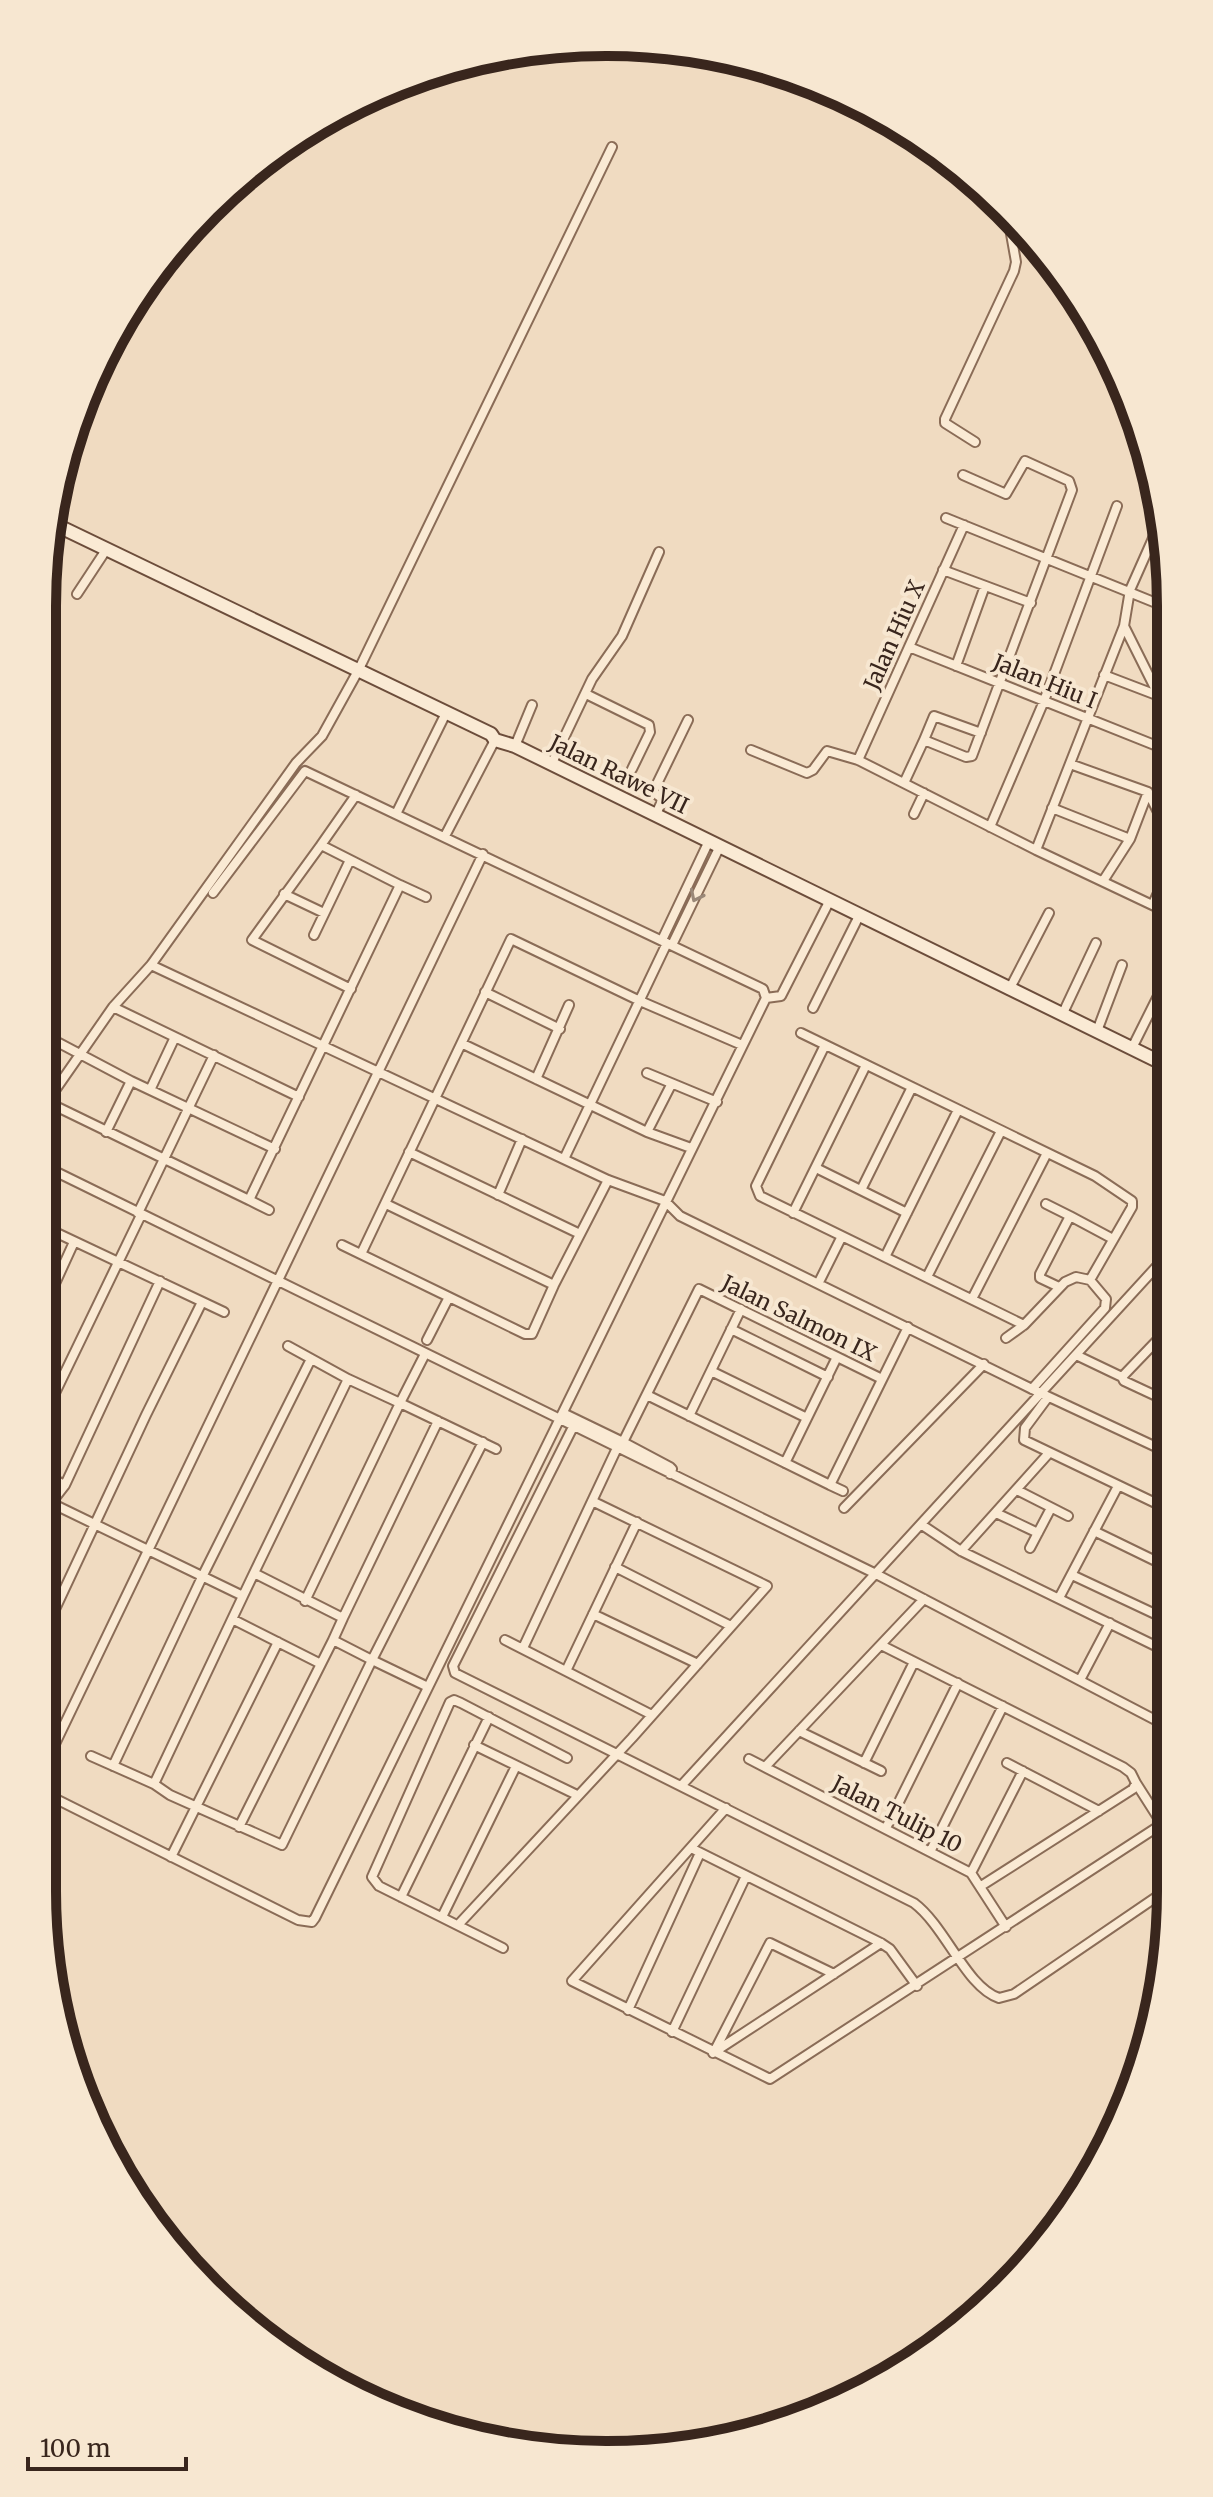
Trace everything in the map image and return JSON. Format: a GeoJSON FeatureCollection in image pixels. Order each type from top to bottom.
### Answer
{"type":"FeatureCollection","features":[{"type":"Feature","properties":{"kind":"main road","name":"Jalan Rawe VII"},"geometry":{"type":"LineString","coordinates":[[62,528],[491,734],[495,740],[552,763],[1157,1060]]}},
{"type":"Feature","properties":{"kind":"street"},"geometry":{"type":"LineString","coordinates":[[56,1088],[113,1007],[151,965],[296,763],[322,736],[358,671],[612,147]]}},
{"type":"Feature","properties":{"kind":"street"},"geometry":{"type":"LineString","coordinates":[[975,442],[945,423],[945,419],[1014,271],[1016,262],[1009,231]]}},
{"type":"Feature","properties":{"kind":"street"},"geometry":{"type":"LineString","coordinates":[[924,740],[969,758],[1001,683],[1072,490],[1069,481],[1025,461],[1006,494],[963,475]]}},
{"type":"Feature","properties":{"kind":"street"},"geometry":{"type":"LineString","coordinates":[[990,827],[1044,701],[1117,506]]}},
{"type":"Feature","properties":{"kind":"street"},"geometry":{"type":"LineString","coordinates":[[946,518],[1157,603]]}},
{"type":"Feature","properties":{"kind":"street","name":"Jalan Hiu X"},"geometry":{"type":"LineString","coordinates":[[858,760],[964,525]]}},
{"type":"Feature","properties":{"kind":"street"},"geometry":{"type":"LineString","coordinates":[[1036,850],[1124,626],[1130,590],[1152,539]]}},
{"type":"Feature","properties":{"kind":"street"},"geometry":{"type":"LineString","coordinates":[[77,594],[106,550]]}},
{"type":"Feature","properties":{"kind":"street"},"geometry":{"type":"LineString","coordinates":[[552,763],[586,694],[622,636],[659,552]]}},
{"type":"Feature","properties":{"kind":"street"},"geometry":{"type":"LineString","coordinates":[[943,570],[1031,603]]}},
{"type":"Feature","properties":{"kind":"street"},"geometry":{"type":"LineString","coordinates":[[956,666],[985,586]]}},
{"type":"Feature","properties":{"kind":"street"},"geometry":{"type":"LineString","coordinates":[[1124,626],[1157,690]]}},
{"type":"Feature","properties":{"kind":"street","name":"Jalan Hiu I"},"geometry":{"type":"LineString","coordinates":[[909,647],[1157,746]]}},
{"type":"Feature","properties":{"kind":"street"},"geometry":{"type":"LineString","coordinates":[[1104,675],[1157,695]]}},
{"type":"Feature","properties":{"kind":"street"},"geometry":{"type":"LineString","coordinates":[[586,694],[649,725],[650,732],[632,769]]}},
{"type":"Feature","properties":{"kind":"street"},"geometry":{"type":"LineString","coordinates":[[515,746],[532,705]]}},
{"type":"Feature","properties":{"kind":"street"},"geometry":{"type":"LineString","coordinates":[[396,814],[446,713]]}},
{"type":"Feature","properties":{"kind":"street"},"geometry":{"type":"LineString","coordinates":[[904,783],[934,716],[981,733]]}},
{"type":"Feature","properties":{"kind":"street"},"geometry":{"type":"LineString","coordinates":[[656,814],[663,799],[653,792],[688,720]]}},
{"type":"Feature","properties":{"kind":"street"},"geometry":{"type":"LineString","coordinates":[[445,836],[495,740]]}},
{"type":"Feature","properties":{"kind":"street"},"geometry":{"type":"LineString","coordinates":[[751,750],[807,773],[813,770],[827,751],[858,760],[1036,850],[1157,906]]}},
{"type":"Feature","properties":{"kind":"street"},"geometry":{"type":"LineString","coordinates":[[1070,764],[1148,792],[1157,810]]}},
{"type":"Feature","properties":{"kind":"street"},"geometry":{"type":"LineString","coordinates":[[56,1799],[298,1920],[312,1922],[766,998],[763,989],[445,836],[303,772],[213,893]]}},
{"type":"Feature","properties":{"kind":"street"},"geometry":{"type":"LineString","coordinates":[[1103,881],[1130,839],[1148,792]]}},
{"type":"Feature","properties":{"kind":"street"},"geometry":{"type":"LineString","coordinates":[[914,814],[924,793]]}},
{"type":"Feature","properties":{"kind":"street"},"geometry":{"type":"LineString","coordinates":[[351,989],[252,940],[356,795]]}},
{"type":"Feature","properties":{"kind":"street"},"geometry":{"type":"LineString","coordinates":[[1052,808],[1130,839]]}},
{"type":"Feature","properties":{"kind":"street"},"geometry":{"type":"LineString","coordinates":[[564,1159],[715,844]]}},
{"type":"Feature","properties":{"kind":"street"},"geometry":{"type":"LineString","coordinates":[[321,845],[426,897]]}},
{"type":"Feature","properties":{"kind":"street"},"geometry":{"type":"LineString","coordinates":[[56,1742],[483,854]]}},
{"type":"Feature","properties":{"kind":"street"},"geometry":{"type":"LineString","coordinates":[[314,935],[350,860]]}},
{"type":"Feature","properties":{"kind":"street"},"geometry":{"type":"LineString","coordinates":[[249,1200],[400,885]]}},
{"type":"Feature","properties":{"kind":"street"},"geometry":{"type":"LineString","coordinates":[[284,894],[324,913]]}},
{"type":"Feature","properties":{"kind":"street"},"geometry":{"type":"LineString","coordinates":[[1153,904],[1157,895]]}},
{"type":"Feature","properties":{"kind":"street"},"geometry":{"type":"LineString","coordinates":[[766,998],[781,996],[830,900]]}},
{"type":"Feature","properties":{"kind":"street"},"geometry":{"type":"LineString","coordinates":[[1009,990],[1049,913]]}},
{"type":"Feature","properties":{"kind":"street"},"geometry":{"type":"LineString","coordinates":[[813,1008],[860,914]]}},
{"type":"Feature","properties":{"kind":"street"},"geometry":{"type":"LineString","coordinates":[[361,1254],[511,939],[640,1001],[742,1045]]}},
{"type":"Feature","properties":{"kind":"street"},"geometry":{"type":"LineString","coordinates":[[1063,1013],[1096,943]]}},
{"type":"Feature","properties":{"kind":"street"},"geometry":{"type":"LineString","coordinates":[[151,965],[608,1180],[665,1201],[680,1216],[1157,1447]]}},
{"type":"Feature","properties":{"kind":"street"},"geometry":{"type":"LineString","coordinates":[[1097,1031],[1122,965]]}},
{"type":"Feature","properties":{"kind":"street"},"geometry":{"type":"LineString","coordinates":[[485,992],[560,1029]]}},
{"type":"Feature","properties":{"kind":"street"},"geometry":{"type":"LineString","coordinates":[[1132,1048],[1157,998]]}},
{"type":"Feature","properties":{"kind":"street"},"geometry":{"type":"LineString","coordinates":[[536,1079],[569,1005]]}},
{"type":"Feature","properties":{"kind":"street"},"geometry":{"type":"LineString","coordinates":[[113,1007],[299,1097]]}},
{"type":"Feature","properties":{"kind":"street"},"geometry":{"type":"LineString","coordinates":[[801,1033],[1095,1176],[1132,1201],[1132,1207],[1090,1280]]}},
{"type":"Feature","properties":{"kind":"street"},"geometry":{"type":"LineString","coordinates":[[151,1088],[175,1037]]}},
{"type":"Feature","properties":{"kind":"street"},"geometry":{"type":"LineString","coordinates":[[56,1041],[131,1081],[275,1149]]}},
{"type":"Feature","properties":{"kind":"street"},"geometry":{"type":"LineString","coordinates":[[463,1044],[647,1132],[691,1148]]}},
{"type":"Feature","properties":{"kind":"street"},"geometry":{"type":"LineString","coordinates":[[825,1045],[756,1186],[760,1196],[1024,1325]]}},
{"type":"Feature","properties":{"kind":"street"},"geometry":{"type":"LineString","coordinates":[[56,1391],[214,1055]]}},
{"type":"Feature","properties":{"kind":"street"},"geometry":{"type":"LineString","coordinates":[[793,1213],[866,1065]]}},
{"type":"Feature","properties":{"kind":"street"},"geometry":{"type":"LineString","coordinates":[[647,1073],[717,1102]]}},
{"type":"Feature","properties":{"kind":"street"},"geometry":{"type":"LineString","coordinates":[[106,1132],[131,1081]]}},
{"type":"Feature","properties":{"kind":"street"},"geometry":{"type":"LineString","coordinates":[[647,1132],[671,1085]]}},
{"type":"Feature","properties":{"kind":"street"},"geometry":{"type":"LineString","coordinates":[[861,1190],[912,1087]]}},
{"type":"Feature","properties":{"kind":"street"},"geometry":{"type":"LineString","coordinates":[[56,1110],[269,1210]]}},
{"type":"Feature","properties":{"kind":"street"},"geometry":{"type":"LineString","coordinates":[[885,1257],[958,1110]]}},
{"type":"Feature","properties":{"kind":"street"},"geometry":{"type":"LineString","coordinates":[[927,1277],[1001,1131]]}},
{"type":"Feature","properties":{"kind":"street"},"geometry":{"type":"LineString","coordinates":[[498,1195],[522,1139]]}},
{"type":"Feature","properties":{"kind":"street"},"geometry":{"type":"LineString","coordinates":[[409,1152],[580,1234]]}},
{"type":"Feature","properties":{"kind":"street"},"geometry":{"type":"LineString","coordinates":[[972,1299],[1047,1153]]}},
{"type":"Feature","properties":{"kind":"street"},"geometry":{"type":"LineString","coordinates":[[816,1168],[907,1213]]}},
{"type":"Feature","properties":{"kind":"street"},"geometry":{"type":"LineString","coordinates":[[56,1172],[277,1283],[620,1445],[670,1474],[876,1574],[1157,1721]]}},
{"type":"Feature","properties":{"kind":"street"},"geometry":{"type":"LineString","coordinates":[[342,1245],[529,1335],[535,1331],[554,1285],[608,1180]]}},
{"type":"Feature","properties":{"kind":"street"},"geometry":{"type":"LineString","coordinates":[[386,1204],[554,1285]]}},
{"type":"Feature","properties":{"kind":"street"},"geometry":{"type":"LineString","coordinates":[[1046,1204],[1113,1239]]}},
{"type":"Feature","properties":{"kind":"street"},"geometry":{"type":"LineString","coordinates":[[1059,1287],[1040,1278],[1040,1274],[1070,1216]]}},
{"type":"Feature","properties":{"kind":"street"},"geometry":{"type":"LineString","coordinates":[[56,1233],[224,1312]]}},
{"type":"Feature","properties":{"kind":"street"},"geometry":{"type":"LineString","coordinates":[[819,1282],[842,1236]]}},
{"type":"Feature","properties":{"kind":"street"},"geometry":{"type":"LineString","coordinates":[[56,1281],[74,1242]]}},
{"type":"Feature","properties":{"kind":"street"},"geometry":{"type":"LineString","coordinates":[[681,1786],[1157,1266]]}},
{"type":"Feature","properties":{"kind":"street"},"geometry":{"type":"LineString","coordinates":[[1006,1338],[1024,1325],[1059,1287],[1076,1277],[1090,1280],[1106,1299],[1105,1308],[1041,1393],[1023,1434],[1024,1440],[1157,1502]]}},
{"type":"Feature","properties":{"kind":"street"},"geometry":{"type":"LineString","coordinates":[[56,1497],[65,1485],[160,1281]]}},
{"type":"Feature","properties":{"kind":"street","name":"Jalan Salmon IX"},"geometry":{"type":"LineString","coordinates":[[647,1395],[699,1289],[882,1379]]}},
{"type":"Feature","properties":{"kind":"street"},"geometry":{"type":"LineString","coordinates":[[427,1340],[449,1297]]}},
{"type":"Feature","properties":{"kind":"street"},"geometry":{"type":"LineString","coordinates":[[56,1607],[202,1302]]}},
{"type":"Feature","properties":{"kind":"street"},"geometry":{"type":"LineString","coordinates":[[689,1416],[741,1309]]}},
{"type":"Feature","properties":{"kind":"street"},"geometry":{"type":"LineString","coordinates":[[830,1485],[908,1327]]}},
{"type":"Feature","properties":{"kind":"street"},"geometry":{"type":"LineString","coordinates":[[731,1329],[828,1377]]}},
{"type":"Feature","properties":{"kind":"street"},"geometry":{"type":"LineString","coordinates":[[1122,1377],[1155,1343]]}},
{"type":"Feature","properties":{"kind":"street"},"geometry":{"type":"LineString","coordinates":[[288,1346],[348,1379],[496,1449]]}},
{"type":"Feature","properties":{"kind":"street"},"geometry":{"type":"LineString","coordinates":[[305,1601],[425,1354]]}},
{"type":"Feature","properties":{"kind":"street"},"geometry":{"type":"LineString","coordinates":[[1076,1355],[1157,1396]]}},
{"type":"Feature","properties":{"kind":"street"},"geometry":{"type":"LineString","coordinates":[[785,1463],[837,1357]]}},
{"type":"Feature","properties":{"kind":"street"},"geometry":{"type":"LineString","coordinates":[[113,1766],[203,1575],[311,1359]]}},
{"type":"Feature","properties":{"kind":"street"},"geometry":{"type":"LineString","coordinates":[[844,1508],[984,1364]]}},
{"type":"Feature","properties":{"kind":"street"},"geometry":{"type":"LineString","coordinates":[[711,1371],[807,1418]]}},
{"type":"Feature","properties":{"kind":"street"},"geometry":{"type":"LineString","coordinates":[[154,1784],[348,1379]]}},
{"type":"Feature","properties":{"kind":"street"},"geometry":{"type":"LineString","coordinates":[[523,1648],[592,1501],[647,1395],[843,1491]]}},
{"type":"Feature","properties":{"kind":"street"},"geometry":{"type":"LineString","coordinates":[[561,1417],[573,1427],[620,1445]]}},
{"type":"Feature","properties":{"kind":"street"},"geometry":{"type":"LineString","coordinates":[[239,1827],[438,1421]]}},
{"type":"Feature","properties":{"kind":"street"},"geometry":{"type":"LineString","coordinates":[[573,1427],[453,1670],[914,1903],[936,1923],[978,1985],[999,1998],[1014,1994],[1157,1897]]}},
{"type":"Feature","properties":{"kind":"street"},"geometry":{"type":"LineString","coordinates":[[91,1756],[239,1827],[279,1845],[284,1843],[372,1660],[483,1442]]}},
{"type":"Feature","properties":{"kind":"street"},"geometry":{"type":"LineString","coordinates":[[961,1551],[1049,1453]]}},
{"type":"Feature","properties":{"kind":"street"},"geometry":{"type":"LineString","coordinates":[[56,1481],[65,1485]]}},
{"type":"Feature","properties":{"kind":"street"},"geometry":{"type":"LineString","coordinates":[[1059,1598],[1118,1486]]}},
{"type":"Feature","properties":{"kind":"street"},"geometry":{"type":"LineString","coordinates":[[1017,1490],[1068,1516]]}},
{"type":"Feature","properties":{"kind":"street"},"geometry":{"type":"LineString","coordinates":[[458,1925],[767,1586],[592,1501]]}},
{"type":"Feature","properties":{"kind":"street"},"geometry":{"type":"LineString","coordinates":[[56,1505],[243,1596]]}},
{"type":"Feature","properties":{"kind":"street"},"geometry":{"type":"LineString","coordinates":[[1030,1548],[1051,1508]]}},
{"type":"Feature","properties":{"kind":"street"},"geometry":{"type":"LineString","coordinates":[[996,1513],[1038,1533]]}},
{"type":"Feature","properties":{"kind":"street"},"geometry":{"type":"LineString","coordinates":[[566,1671],[637,1522]]}},
{"type":"Feature","properties":{"kind":"street"},"geometry":{"type":"LineString","coordinates":[[922,1525],[961,1551],[1157,1644]]}},
{"type":"Feature","properties":{"kind":"street"},"geometry":{"type":"LineString","coordinates":[[1094,1531],[1157,1562]]}},
{"type":"Feature","properties":{"kind":"street"},"geometry":{"type":"LineString","coordinates":[[615,1567],[731,1626]]}},
{"type":"Feature","properties":{"kind":"street"},"geometry":{"type":"LineString","coordinates":[[254,1573],[343,1618]]}},
{"type":"Feature","properties":{"kind":"street"},"geometry":{"type":"LineString","coordinates":[[1072,1575],[1157,1615]]}},
{"type":"Feature","properties":{"kind":"street"},"geometry":{"type":"LineString","coordinates":[[765,1767],[924,1599]]}},
{"type":"Feature","properties":{"kind":"street"},"geometry":{"type":"LineString","coordinates":[[593,1614],[698,1664]]}},
{"type":"Feature","properties":{"kind":"street"},"geometry":{"type":"LineString","coordinates":[[234,1620],[321,1664]]}},
{"type":"Feature","properties":{"kind":"street"},"geometry":{"type":"LineString","coordinates":[[1080,1680],[1110,1623]]}},
{"type":"Feature","properties":{"kind":"street"},"geometry":{"type":"LineString","coordinates":[[333,1640],[428,1687]]}},
{"type":"Feature","properties":{"kind":"street"},"geometry":{"type":"LineString","coordinates":[[505,1640],[652,1715]]}},
{"type":"Feature","properties":{"kind":"street"},"geometry":{"type":"LineString","coordinates":[[171,1857],[278,1642]]}},
{"type":"Feature","properties":{"kind":"street"},"geometry":{"type":"LineString","coordinates":[[881,1645],[1123,1767],[1131,1773],[1157,1816]]}},
{"type":"Feature","properties":{"kind":"street"},"geometry":{"type":"LineString","coordinates":[[864,1763],[914,1662]]}},
{"type":"Feature","properties":{"kind":"street"},"geometry":{"type":"LineString","coordinates":[[886,1828],[958,1683]]}},
{"type":"Feature","properties":{"kind":"street"},"geometry":{"type":"LineString","coordinates":[[503,1948],[379,1886],[372,1877],[450,1702],[454,1700],[567,1758]]}},
{"type":"Feature","properties":{"kind":"street"},"geometry":{"type":"LineString","coordinates":[[931,1850],[1003,1706]]}},
{"type":"Feature","properties":{"kind":"street"},"geometry":{"type":"LineString","coordinates":[[401,1897],[489,1717]]}},
{"type":"Feature","properties":{"kind":"street"},"geometry":{"type":"LineString","coordinates":[[799,1731],[881,1771]]}},
{"type":"Feature","properties":{"kind":"street"},"geometry":{"type":"LineString","coordinates":[[474,1745],[577,1795]]}},
{"type":"Feature","properties":{"kind":"street","name":"Jalan Tulip 10"},"geometry":{"type":"LineString","coordinates":[[749,1759],[971,1873],[1006,1927]]}},
{"type":"Feature","properties":{"kind":"street"},"geometry":{"type":"LineString","coordinates":[[1007,1763],[1099,1811]]}},
{"type":"Feature","properties":{"kind":"street"},"geometry":{"type":"LineString","coordinates":[[442,1917],[516,1766]]}},
{"type":"Feature","properties":{"kind":"street"},"geometry":{"type":"LineString","coordinates":[[971,1873],[1023,1771]]}},
{"type":"Feature","properties":{"kind":"street"},"geometry":{"type":"LineString","coordinates":[[981,1886],[1133,1789],[1136,1783]]}},
{"type":"Feature","properties":{"kind":"street"},"geometry":{"type":"LineString","coordinates":[[726,1808],[572,1981],[770,2079],[1157,1827]]}},
{"type":"Feature","properties":{"kind":"street"},"geometry":{"type":"LineString","coordinates":[[691,1848],[881,1943],[890,1949],[917,1986]]}},
{"type":"Feature","properties":{"kind":"street"},"geometry":{"type":"LineString","coordinates":[[628,2010],[700,1853]]}},
{"type":"Feature","properties":{"kind":"street"},"geometry":{"type":"LineString","coordinates":[[672,2032],[746,1876]]}},
{"type":"Feature","properties":{"kind":"street"},"geometry":{"type":"LineString","coordinates":[[713,2053],[770,1943],[834,1974]]}},
{"type":"Feature","properties":{"kind":"street"},"geometry":{"type":"LineString","coordinates":[[713,2053],[881,1943]]}}]}
